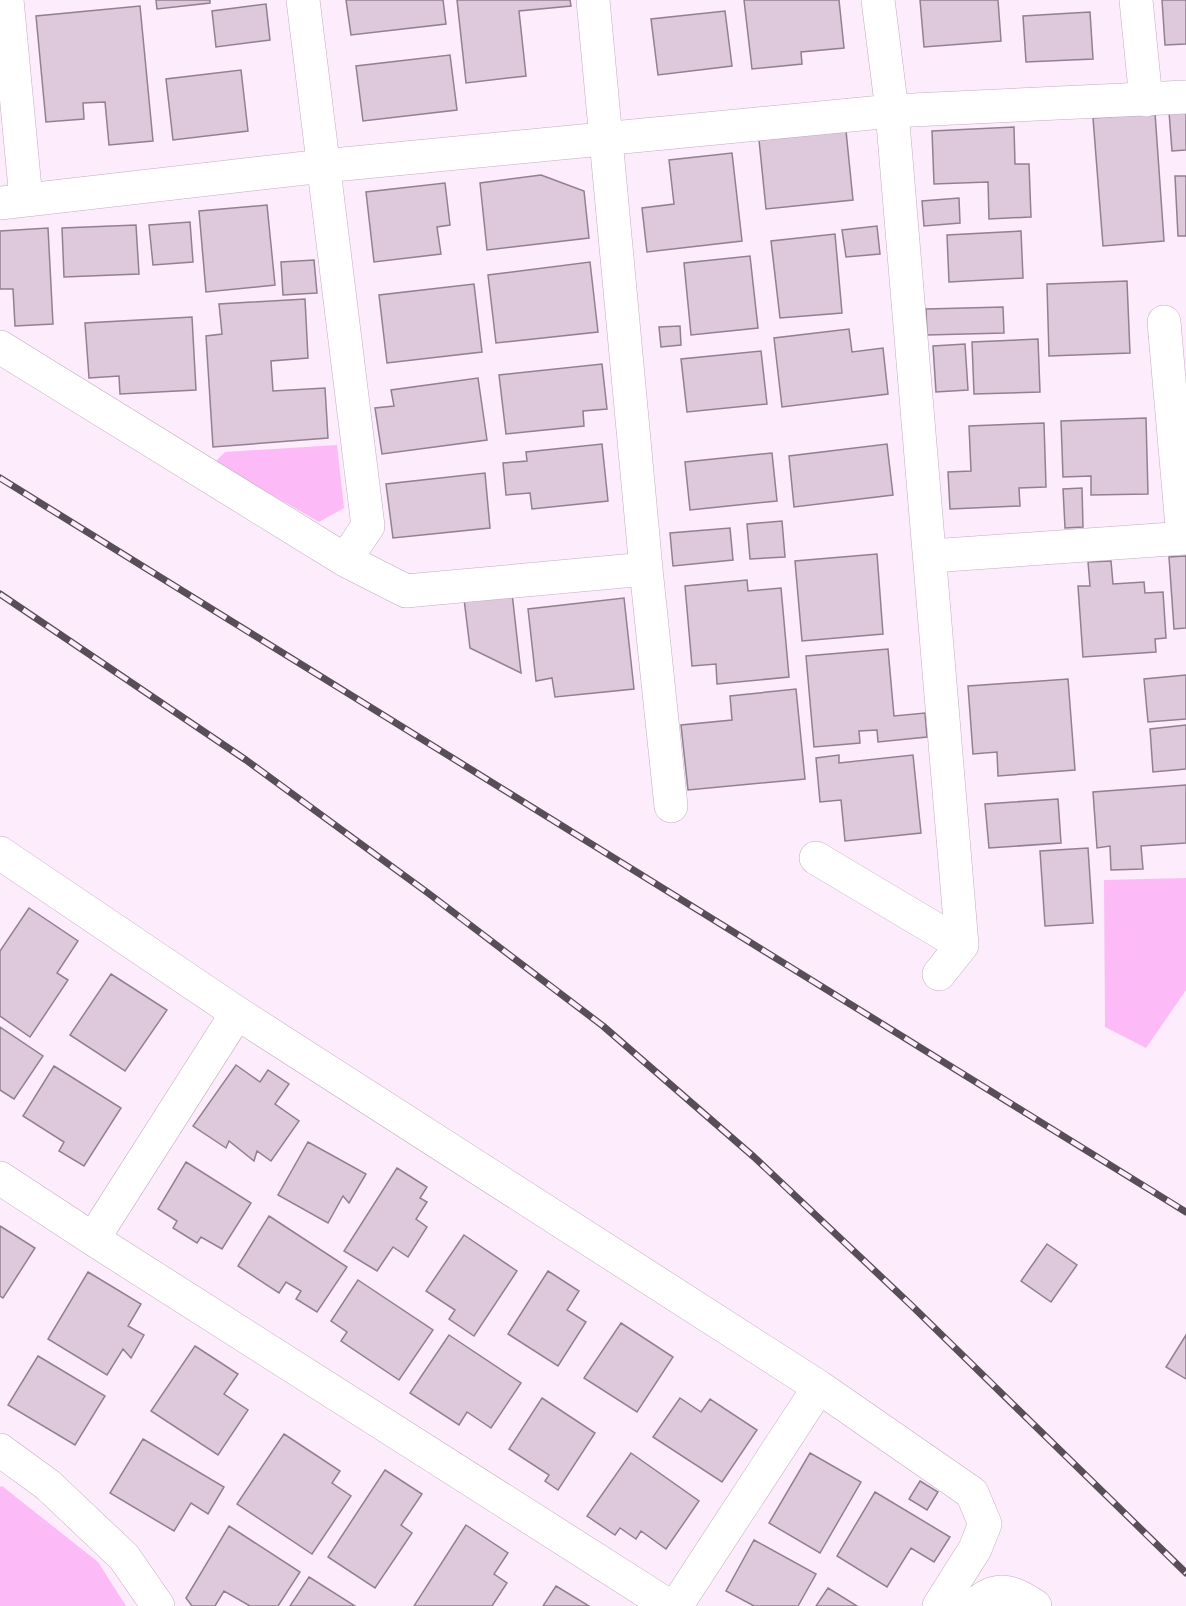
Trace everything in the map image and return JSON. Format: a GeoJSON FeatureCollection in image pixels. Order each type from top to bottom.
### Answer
{"type":"FeatureCollection","features":[{"type":"Feature","properties":{"kind":"street"},"geometry":{"type":"LineString","coordinates":[[7,0],[13,201],[323,166],[892,111],[1186,97]]}},
{"type":"Feature","properties":{"kind":"street"},"geometry":{"type":"LineString","coordinates":[[303,0],[368,526],[345,560]]}},
{"type":"Feature","properties":{"kind":"street"},"geometry":{"type":"LineString","coordinates":[[593,0],[646,569],[671,806]]}},
{"type":"Feature","properties":{"kind":"street"},"geometry":{"type":"LineString","coordinates":[[878,0],[892,111],[962,945],[939,974]]}},
{"type":"Feature","properties":{"kind":"street"},"geometry":{"type":"LineString","coordinates":[[1137,0],[1146,100]]}},
{"type":"Feature","properties":{"kind":"street"},"geometry":{"type":"LineString","coordinates":[[931,556],[1184,538],[1164,322]]}},
{"type":"Feature","properties":{"kind":"street"},"geometry":{"type":"LineString","coordinates":[[0,347],[345,560],[406,591],[646,569]]}},
{"type":"Feature","properties":{"kind":"street"},"geometry":{"type":"LineString","coordinates":[[0,853],[237,1013],[819,1387],[972,1493],[985,1524],[975,1549],[939,1606]]}},
{"type":"Feature","properties":{"kind":"street"},"geometry":{"type":"LineString","coordinates":[[816,858],[962,945]]}},
{"type":"Feature","properties":{"kind":"street"},"geometry":{"type":"LineString","coordinates":[[93,1239],[237,1013]]}},
{"type":"Feature","properties":{"kind":"street"},"geometry":{"type":"LineString","coordinates":[[0,1178],[669,1606]]}},
{"type":"Feature","properties":{"kind":"street"},"geometry":{"type":"LineString","coordinates":[[676,1606],[819,1387]]}},
{"type":"Feature","properties":{"kind":"street"},"geometry":{"type":"LineString","coordinates":[[0,1450],[48,1485],[124,1557],[158,1606]]}},
{"type":"Feature","properties":{"kind":"street"},"geometry":{"type":"LineString","coordinates":[[975,1549],[985,1599],[1018,1594],[1035,1606]]}},
{"type":"Feature","properties":{"kind":"shaded area"},"geometry":{"type":"Polygon","coordinates":[[[337,445],[344,508],[319,522],[215,462],[225,452],[337,445]]]}},
{"type":"Feature","properties":{"kind":"shaded area"},"geometry":{"type":"Polygon","coordinates":[[[1186,878],[1186,990],[1146,1048],[1105,1027],[1104,880],[1186,878]]]}},
{"type":"Feature","properties":{"kind":"shaded area"},"geometry":{"type":"Polygon","coordinates":[[[2,1486],[98,1562],[126,1606],[0,1606],[0,1487],[2,1486]]]}},
{"type":"Feature","properties":{"kind":"building"},"geometry":{"type":"Polygon","coordinates":[[[156,0],[210,0],[210,3],[157,9],[156,0]]]}},
{"type":"Feature","properties":{"kind":"building"},"geometry":{"type":"Polygon","coordinates":[[[346,0],[443,0],[446,24],[351,35],[346,0]]]}},
{"type":"Feature","properties":{"kind":"building"},"geometry":{"type":"Polygon","coordinates":[[[457,0],[570,0],[571,6],[519,11],[526,76],[466,83],[457,0]]]}},
{"type":"Feature","properties":{"kind":"building"},"geometry":{"type":"Polygon","coordinates":[[[744,0],[839,0],[844,48],[801,52],[802,64],[752,69],[744,0]]]}},
{"type":"Feature","properties":{"kind":"building"},"geometry":{"type":"Polygon","coordinates":[[[920,0],[998,0],[1001,41],[924,47],[920,0]]]}},
{"type":"Feature","properties":{"kind":"building"},"geometry":{"type":"Polygon","coordinates":[[[1162,0],[1186,0],[1186,44],[1165,45],[1162,0]]]}},
{"type":"Feature","properties":{"kind":"building"},"geometry":{"type":"Polygon","coordinates":[[[266,4],[270,40],[216,47],[212,11],[266,4]]]}},
{"type":"Feature","properties":{"kind":"building"},"geometry":{"type":"Polygon","coordinates":[[[140,6],[153,141],[109,145],[105,102],[83,103],[84,119],[46,122],[36,16],[140,6]]]}},
{"type":"Feature","properties":{"kind":"building"},"geometry":{"type":"Polygon","coordinates":[[[725,11],[732,66],[658,75],[651,19],[725,11]]]}},
{"type":"Feature","properties":{"kind":"building"},"geometry":{"type":"Polygon","coordinates":[[[1090,12],[1093,59],[1026,62],[1023,16],[1090,12]]]}},
{"type":"Feature","properties":{"kind":"building"},"geometry":{"type":"Polygon","coordinates":[[[450,55],[457,110],[363,121],[356,66],[450,55]]]}},
{"type":"Feature","properties":{"kind":"building"},"geometry":{"type":"Polygon","coordinates":[[[241,70],[248,131],[173,140],[166,79],[241,70]]]}},
{"type":"Feature","properties":{"kind":"building"},"geometry":{"type":"Polygon","coordinates":[[[1186,111],[1186,150],[1172,151],[1169,112],[1186,111]]]}},
{"type":"Feature","properties":{"kind":"building"},"geometry":{"type":"Polygon","coordinates":[[[1155,113],[1164,241],[1103,246],[1093,118],[1155,113]]]}},
{"type":"Feature","properties":{"kind":"building"},"geometry":{"type":"Polygon","coordinates":[[[1014,127],[1015,164],[1029,164],[1031,217],[989,219],[988,182],[934,184],[932,131],[1014,127]]]}},
{"type":"Feature","properties":{"kind":"building"},"geometry":{"type":"Polygon","coordinates":[[[846,131],[853,200],[766,209],[759,140],[846,131]]]}},
{"type":"Feature","properties":{"kind":"building"},"geometry":{"type":"Polygon","coordinates":[[[732,153],[742,241],[647,252],[642,208],[674,204],[669,160],[732,153]]]}},
{"type":"Feature","properties":{"kind":"building"},"geometry":{"type":"Polygon","coordinates":[[[541,175],[584,191],[589,238],[487,250],[480,183],[541,175]]]}},
{"type":"Feature","properties":{"kind":"building"},"geometry":{"type":"Polygon","coordinates":[[[1175,176],[1186,176],[1186,236],[1178,236],[1175,176]]]}},
{"type":"Feature","properties":{"kind":"building"},"geometry":{"type":"Polygon","coordinates":[[[445,183],[450,225],[437,227],[441,254],[374,262],[366,192],[445,183]]]}},
{"type":"Feature","properties":{"kind":"building"},"geometry":{"type":"Polygon","coordinates":[[[959,198],[960,223],[924,226],[922,201],[959,198]]]}},
{"type":"Feature","properties":{"kind":"building"},"geometry":{"type":"Polygon","coordinates":[[[267,205],[275,285],[206,292],[199,211],[267,205]]]}},
{"type":"Feature","properties":{"kind":"building"},"geometry":{"type":"Polygon","coordinates":[[[190,222],[193,262],[153,265],[149,225],[190,222]]]}},
{"type":"Feature","properties":{"kind":"building"},"geometry":{"type":"Polygon","coordinates":[[[136,225],[139,274],[64,277],[62,228],[136,225]]]}},
{"type":"Feature","properties":{"kind":"building"},"geometry":{"type":"Polygon","coordinates":[[[877,226],[880,254],[846,257],[842,230],[877,226]]]}},
{"type":"Feature","properties":{"kind":"building"},"geometry":{"type":"Polygon","coordinates":[[[48,228],[53,324],[15,326],[13,289],[0,289],[0,231],[48,228]]]}},
{"type":"Feature","properties":{"kind":"building"},"geometry":{"type":"Polygon","coordinates":[[[1021,231],[1023,278],[949,282],[947,235],[1021,231]]]}},
{"type":"Feature","properties":{"kind":"building"},"geometry":{"type":"Polygon","coordinates":[[[835,234],[842,313],[780,318],[771,241],[835,234]]]}},
{"type":"Feature","properties":{"kind":"building"},"geometry":{"type":"Polygon","coordinates":[[[750,256],[758,328],[691,335],[684,263],[750,256]]]}},
{"type":"Feature","properties":{"kind":"building"},"geometry":{"type":"Polygon","coordinates":[[[314,260],[317,293],[283,295],[281,262],[314,260]]]}},
{"type":"Feature","properties":{"kind":"building"},"geometry":{"type":"Polygon","coordinates":[[[590,262],[598,332],[496,343],[488,275],[590,262]]]}},
{"type":"Feature","properties":{"kind":"building"},"geometry":{"type":"Polygon","coordinates":[[[1127,281],[1130,353],[1049,356],[1047,284],[1127,281]]]}},
{"type":"Feature","properties":{"kind":"building"},"geometry":{"type":"Polygon","coordinates":[[[474,284],[482,352],[387,363],[379,295],[474,284]]]}},
{"type":"Feature","properties":{"kind":"building"},"geometry":{"type":"Polygon","coordinates":[[[305,299],[308,358],[271,361],[273,391],[325,388],[328,438],[213,447],[206,336],[222,334],[219,304],[305,299]]]}},
{"type":"Feature","properties":{"kind":"building"},"geometry":{"type":"Polygon","coordinates":[[[1003,307],[1004,333],[927,335],[926,309],[1003,307]]]}},
{"type":"Feature","properties":{"kind":"building"},"geometry":{"type":"Polygon","coordinates":[[[192,317],[196,390],[120,394],[119,376],[89,378],[85,323],[192,317]]]}},
{"type":"Feature","properties":{"kind":"building"},"geometry":{"type":"Polygon","coordinates":[[[680,326],[681,345],[661,347],[659,327],[680,326]]]}},
{"type":"Feature","properties":{"kind":"building"},"geometry":{"type":"Polygon","coordinates":[[[849,329],[852,352],[883,348],[888,394],[782,407],[774,338],[849,329]]]}},
{"type":"Feature","properties":{"kind":"building"},"geometry":{"type":"Polygon","coordinates":[[[1038,339],[1040,392],[974,394],[972,342],[1038,339]]]}},
{"type":"Feature","properties":{"kind":"building"},"geometry":{"type":"Polygon","coordinates":[[[965,344],[968,390],[936,392],[933,346],[965,344]]]}},
{"type":"Feature","properties":{"kind":"building"},"geometry":{"type":"Polygon","coordinates":[[[761,351],[767,404],[687,412],[681,359],[761,351]]]}},
{"type":"Feature","properties":{"kind":"building"},"geometry":{"type":"Polygon","coordinates":[[[602,364],[607,409],[583,411],[584,426],[506,434],[499,375],[602,364]]]}},
{"type":"Feature","properties":{"kind":"building"},"geometry":{"type":"Polygon","coordinates":[[[478,378],[487,440],[382,454],[375,408],[394,406],[391,390],[478,378]]]}},
{"type":"Feature","properties":{"kind":"building"},"geometry":{"type":"Polygon","coordinates":[[[1146,418],[1148,494],[1091,495],[1091,476],[1063,477],[1061,421],[1146,418]]]}},
{"type":"Feature","properties":{"kind":"building"},"geometry":{"type":"Polygon","coordinates":[[[1044,423],[1046,487],[1019,488],[1020,506],[950,509],[948,472],[971,471],[969,426],[1044,423]]]}},
{"type":"Feature","properties":{"kind":"building"},"geometry":{"type":"Polygon","coordinates":[[[602,444],[608,501],[532,509],[530,493],[506,495],[503,463],[527,461],[526,452],[602,444]]]}},
{"type":"Feature","properties":{"kind":"building"},"geometry":{"type":"Polygon","coordinates":[[[887,444],[893,495],[794,507],[789,456],[887,444]]]}},
{"type":"Feature","properties":{"kind":"building"},"geometry":{"type":"Polygon","coordinates":[[[772,453],[777,501],[690,510],[685,462],[772,453]]]}},
{"type":"Feature","properties":{"kind":"building"},"geometry":{"type":"Polygon","coordinates":[[[485,473],[490,528],[393,538],[386,484],[485,473]]]}},
{"type":"Feature","properties":{"kind":"building"},"geometry":{"type":"Polygon","coordinates":[[[1082,488],[1083,527],[1065,528],[1063,489],[1082,488]]]}},
{"type":"Feature","properties":{"kind":"building"},"geometry":{"type":"Polygon","coordinates":[[[782,521],[785,557],[750,559],[747,524],[782,521]]]}},
{"type":"Feature","properties":{"kind":"building"},"geometry":{"type":"Polygon","coordinates":[[[730,528],[733,560],[673,566],[670,533],[730,528]]]}},
{"type":"Feature","properties":{"kind":"building"},"geometry":{"type":"Polygon","coordinates":[[[877,554],[883,634],[802,641],[795,561],[877,554]]]}},
{"type":"Feature","properties":{"kind":"building"},"geometry":{"type":"Polygon","coordinates":[[[1186,556],[1186,628],[1174,629],[1169,557],[1186,556]]]}},
{"type":"Feature","properties":{"kind":"building"},"geometry":{"type":"Polygon","coordinates":[[[1111,561],[1113,584],[1144,582],[1145,593],[1163,592],[1166,638],[1155,639],[1156,652],[1083,657],[1078,586],[1090,586],[1088,562],[1111,561]]]}},
{"type":"Feature","properties":{"kind":"building"},"geometry":{"type":"Polygon","coordinates":[[[747,580],[748,591],[781,588],[789,677],[717,684],[716,664],[692,666],[685,586],[747,580]]]}},
{"type":"Feature","properties":{"kind":"building"},"geometry":{"type":"Polygon","coordinates":[[[512,593],[521,673],[470,648],[464,599],[512,593]]]}},
{"type":"Feature","properties":{"kind":"building"},"geometry":{"type":"Polygon","coordinates":[[[624,598],[634,689],[555,697],[552,678],[536,681],[528,609],[624,598]]]}},
{"type":"Feature","properties":{"kind":"building"},"geometry":{"type":"Polygon","coordinates":[[[888,649],[894,716],[925,713],[927,737],[878,742],[877,730],[859,731],[860,743],[814,747],[806,656],[888,649]]]}},
{"type":"Feature","properties":{"kind":"building"},"geometry":{"type":"Polygon","coordinates":[[[1186,675],[1186,719],[1148,722],[1144,679],[1186,675]]]}},
{"type":"Feature","properties":{"kind":"building"},"geometry":{"type":"Polygon","coordinates":[[[1068,679],[1075,770],[998,776],[997,752],[973,754],[968,686],[1068,679]]]}},
{"type":"Feature","properties":{"kind":"building"},"geometry":{"type":"Polygon","coordinates":[[[796,689],[805,779],[688,790],[681,725],[732,720],[730,696],[796,689]]]}},
{"type":"Feature","properties":{"kind":"building"},"geometry":{"type":"Polygon","coordinates":[[[1186,725],[1186,769],[1153,772],[1150,729],[1186,725]]]}},
{"type":"Feature","properties":{"kind":"building"},"geometry":{"type":"Polygon","coordinates":[[[839,755],[839,763],[913,755],[921,833],[845,841],[841,800],[820,802],[816,758],[839,755]]]}},
{"type":"Feature","properties":{"kind":"building"},"geometry":{"type":"Polygon","coordinates":[[[1186,785],[1186,843],[1141,846],[1143,869],[1111,870],[1110,846],[1097,848],[1093,792],[1186,785]]]}},
{"type":"Feature","properties":{"kind":"building"},"geometry":{"type":"Polygon","coordinates":[[[1058,799],[1061,843],[989,848],[985,804],[1058,799]]]}},
{"type":"Feature","properties":{"kind":"building"},"geometry":{"type":"Polygon","coordinates":[[[1088,848],[1093,923],[1045,926],[1040,851],[1088,848]]]}},
{"type":"Feature","properties":{"kind":"building"},"geometry":{"type":"Polygon","coordinates":[[[29,908],[78,941],[57,973],[68,980],[30,1037],[0,1016],[0,951],[29,908]]]}},
{"type":"Feature","properties":{"kind":"building"},"geometry":{"type":"Polygon","coordinates":[[[111,974],[167,1010],[125,1071],[70,1035],[111,974]]]}},
{"type":"Feature","properties":{"kind":"building"},"geometry":{"type":"Polygon","coordinates":[[[0,1027],[43,1056],[14,1099],[0,1090],[0,1027]]]}},
{"type":"Feature","properties":{"kind":"building"},"geometry":{"type":"Polygon","coordinates":[[[236,1065],[260,1082],[268,1070],[289,1084],[275,1104],[299,1121],[271,1161],[257,1151],[254,1161],[229,1141],[226,1148],[193,1126],[236,1065]]]}},
{"type":"Feature","properties":{"kind":"building"},"geometry":{"type":"Polygon","coordinates":[[[54,1066],[121,1108],[84,1166],[59,1151],[64,1142],[23,1116],[54,1066]]]}},
{"type":"Feature","properties":{"kind":"building"},"geometry":{"type":"Polygon","coordinates":[[[308,1142],[366,1174],[349,1203],[343,1196],[328,1223],[278,1195],[308,1142]]]}},
{"type":"Feature","properties":{"kind":"building"},"geometry":{"type":"Polygon","coordinates":[[[186,1162],[251,1203],[222,1249],[201,1237],[197,1243],[173,1228],[177,1221],[158,1209],[186,1162]]]}},
{"type":"Feature","properties":{"kind":"building"},"geometry":{"type":"Polygon","coordinates":[[[397,1168],[427,1187],[420,1198],[427,1202],[416,1219],[427,1227],[408,1257],[393,1247],[377,1271],[344,1251],[397,1168]]]}},
{"type":"Feature","properties":{"kind":"building"},"geometry":{"type":"Polygon","coordinates":[[[269,1216],[347,1267],[317,1312],[296,1299],[301,1291],[286,1282],[279,1293],[238,1266],[269,1216]]]}},
{"type":"Feature","properties":{"kind":"building"},"geometry":{"type":"Polygon","coordinates":[[[0,1226],[35,1248],[3,1298],[0,1296],[0,1226]]]}},
{"type":"Feature","properties":{"kind":"building"},"geometry":{"type":"Polygon","coordinates":[[[464,1235],[517,1271],[474,1336],[449,1319],[455,1310],[426,1291],[464,1235]]]}},
{"type":"Feature","properties":{"kind":"building"},"geometry":{"type":"Polygon","coordinates":[[[1047,1244],[1077,1265],[1051,1302],[1021,1281],[1047,1244]]]}},
{"type":"Feature","properties":{"kind":"building"},"geometry":{"type":"Polygon","coordinates":[[[548,1271],[579,1291],[567,1310],[586,1322],[558,1366],[508,1334],[548,1271]]]}},
{"type":"Feature","properties":{"kind":"building"},"geometry":{"type":"Polygon","coordinates":[[[88,1272],[141,1304],[128,1326],[144,1335],[131,1358],[123,1349],[107,1375],[48,1339],[88,1272]]]}},
{"type":"Feature","properties":{"kind":"building"},"geometry":{"type":"Polygon","coordinates":[[[358,1280],[433,1330],[399,1380],[341,1341],[347,1332],[331,1321],[358,1280]]]}},
{"type":"Feature","properties":{"kind":"building"},"geometry":{"type":"Polygon","coordinates":[[[621,1323],[673,1357],[637,1412],[584,1378],[621,1323]]]}},
{"type":"Feature","properties":{"kind":"building"},"geometry":{"type":"Polygon","coordinates":[[[449,1335],[521,1383],[491,1428],[467,1412],[459,1425],[410,1393],[449,1335]]]}},
{"type":"Feature","properties":{"kind":"building"},"geometry":{"type":"Polygon","coordinates":[[[1186,1335],[1186,1379],[1166,1367],[1186,1335]]]}},
{"type":"Feature","properties":{"kind":"building"},"geometry":{"type":"Polygon","coordinates":[[[195,1346],[238,1374],[224,1394],[248,1410],[218,1455],[151,1411],[195,1346]]]}},
{"type":"Feature","properties":{"kind":"building"},"geometry":{"type":"Polygon","coordinates":[[[38,1356],[105,1396],[75,1445],[8,1405],[38,1356]]]}},
{"type":"Feature","properties":{"kind":"building"},"geometry":{"type":"Polygon","coordinates":[[[542,1398],[595,1433],[558,1490],[545,1481],[549,1475],[509,1449],[542,1398]]]}},
{"type":"Feature","properties":{"kind":"building"},"geometry":{"type":"Polygon","coordinates":[[[680,1398],[701,1412],[710,1399],[757,1430],[722,1482],[653,1437],[680,1398]]]}},
{"type":"Feature","properties":{"kind":"building"},"geometry":{"type":"Polygon","coordinates":[[[284,1434],[340,1471],[332,1483],[351,1496],[312,1554],[237,1504],[284,1434]]]}},
{"type":"Feature","properties":{"kind":"building"},"geometry":{"type":"Polygon","coordinates":[[[143,1439],[224,1487],[208,1514],[191,1503],[174,1531],[110,1493],[143,1439]]]}},
{"type":"Feature","properties":{"kind":"building"},"geometry":{"type":"Polygon","coordinates":[[[631,1453],[699,1501],[666,1549],[641,1531],[636,1539],[620,1528],[615,1535],[587,1516],[631,1453]]]}},
{"type":"Feature","properties":{"kind":"building"},"geometry":{"type":"Polygon","coordinates":[[[810,1453],[861,1482],[820,1553],[769,1523],[810,1453]]]}},
{"type":"Feature","properties":{"kind":"building"},"geometry":{"type":"Polygon","coordinates":[[[385,1470],[422,1494],[401,1525],[412,1533],[375,1588],[328,1557],[385,1470]]]}},
{"type":"Feature","properties":{"kind":"building"},"geometry":{"type":"Polygon","coordinates":[[[920,1481],[938,1492],[927,1510],[909,1499],[920,1481]]]}},
{"type":"Feature","properties":{"kind":"building"},"geometry":{"type":"Polygon","coordinates":[[[875,1492],[950,1537],[934,1562],[911,1548],[887,1587],[837,1556],[875,1492]]]}},
{"type":"Feature","properties":{"kind":"building"},"geometry":{"type":"Polygon","coordinates":[[[466,1525],[508,1553],[494,1574],[507,1583],[492,1606],[414,1606],[466,1525]]]}},
{"type":"Feature","properties":{"kind":"building"},"geometry":{"type":"Polygon","coordinates":[[[229,1526],[300,1572],[278,1606],[250,1606],[224,1591],[215,1606],[192,1606],[186,1598],[229,1526]]]}},
{"type":"Feature","properties":{"kind":"building"},"geometry":{"type":"Polygon","coordinates":[[[754,1540],[816,1574],[798,1606],[754,1606],[726,1591],[754,1540]]]}},
{"type":"Feature","properties":{"kind":"building"},"geometry":{"type":"Polygon","coordinates":[[[309,1577],[355,1606],[290,1606],[309,1577]]]}},
{"type":"Feature","properties":{"kind":"building"},"geometry":{"type":"Polygon","coordinates":[[[556,1586],[589,1606],[543,1606],[556,1586]]]}},
{"type":"Feature","properties":{"kind":"building"},"geometry":{"type":"Polygon","coordinates":[[[828,1588],[857,1606],[816,1606],[828,1588]]]}},
{"type":"Feature","properties":{"kind":"railway"},"geometry":{"type":"LineString","coordinates":[[0,478],[1186,1212]]}},
{"type":"Feature","properties":{"kind":"railway"},"geometry":{"type":"LineString","coordinates":[[0,594],[246,760],[428,893],[603,1026],[754,1157],[911,1305],[1186,1573]]}}]}
